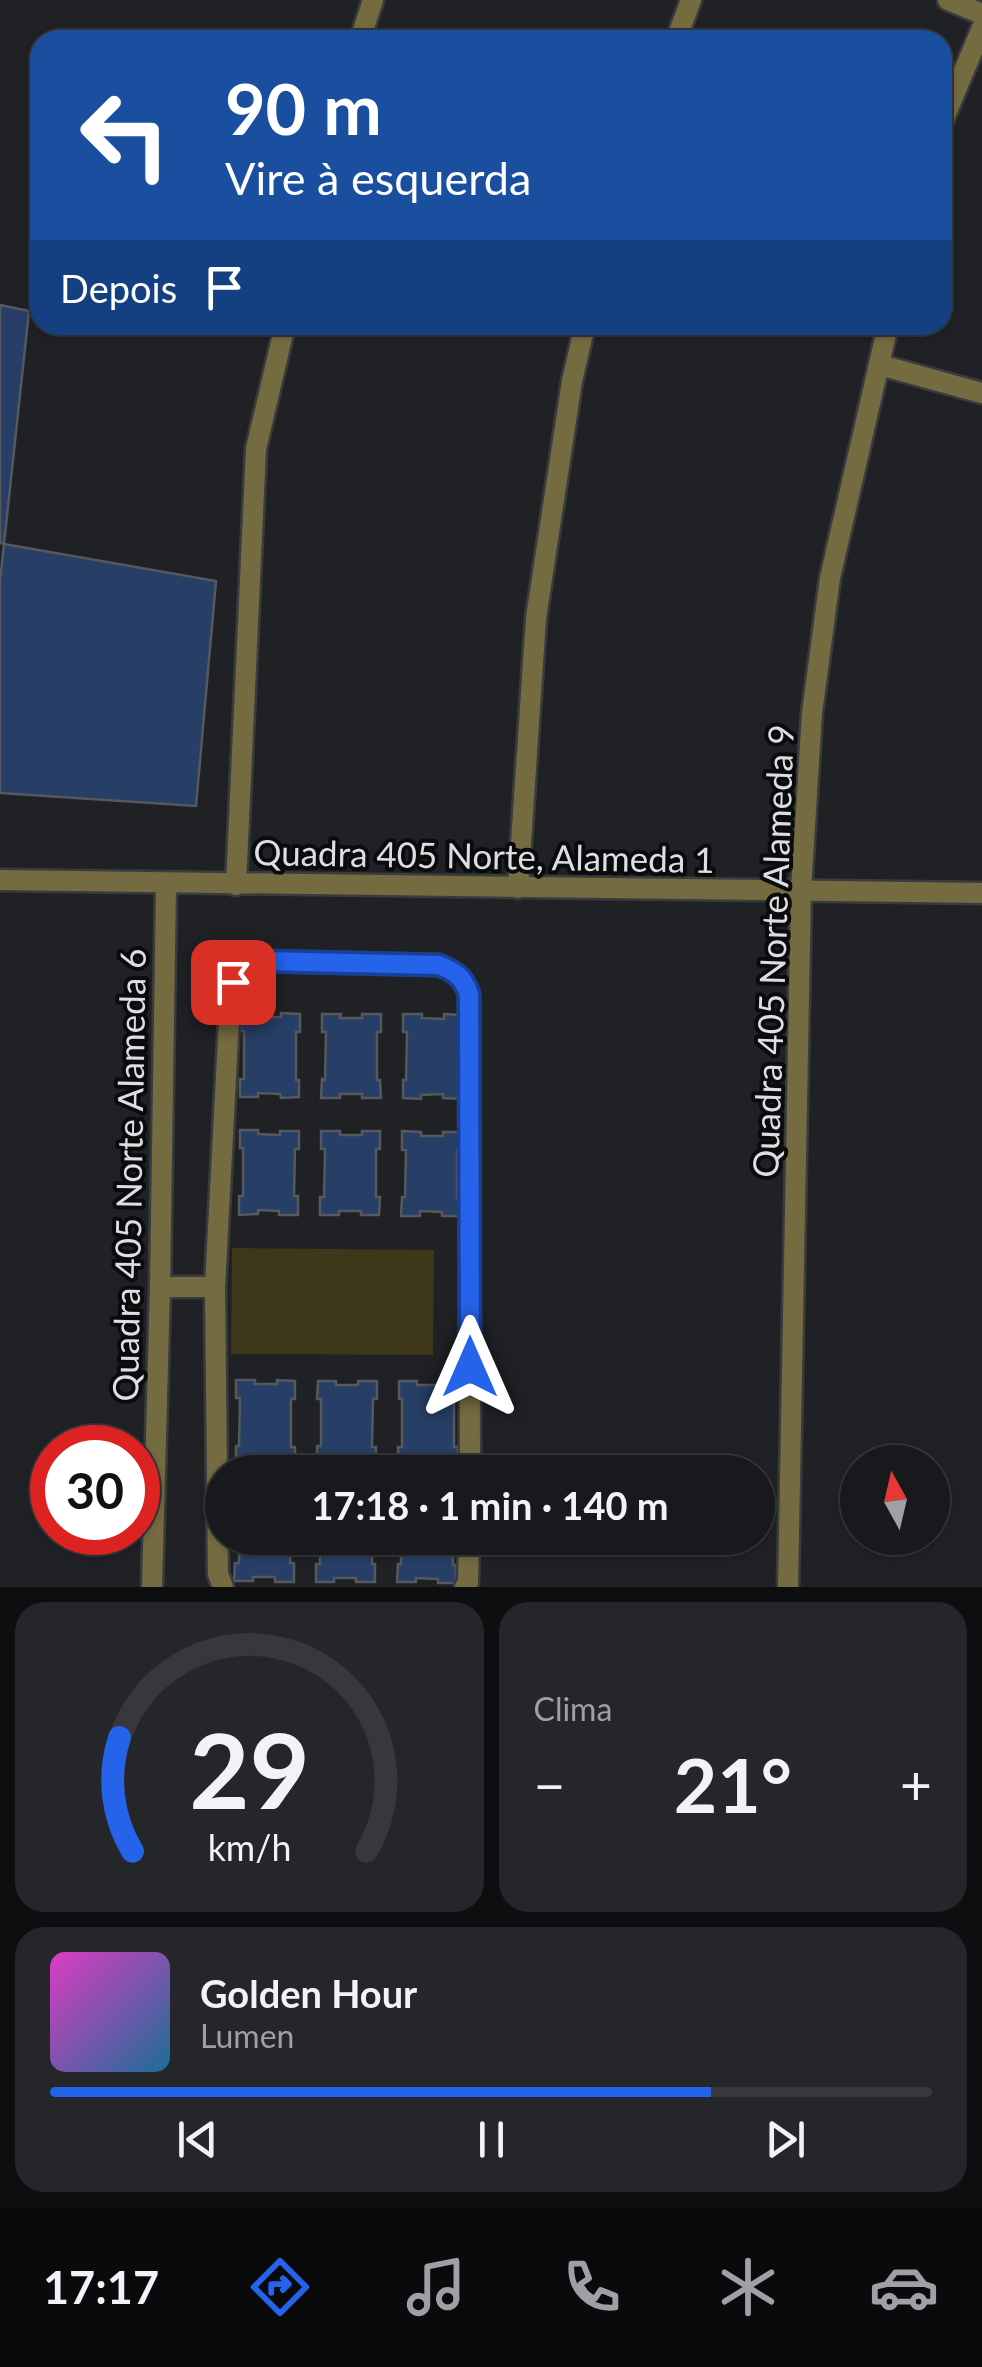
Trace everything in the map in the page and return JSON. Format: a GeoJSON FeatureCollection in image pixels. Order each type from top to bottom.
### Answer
{"type":"FeatureCollection","features":[{"type":"Feature","properties":{"kind":"street"},"geometry":{"type":"LineString","coordinates":[[363,30],[373,0]]}},
{"type":"Feature","properties":{"kind":"street"},"geometry":{"type":"LineString","coordinates":[[680,30],[691,0]]}},
{"type":"Feature","properties":{"kind":"street"},"geometry":{"type":"LineString","coordinates":[[948,0],[982,14]]}},
{"type":"Feature","properties":{"kind":"street"},"geometry":{"type":"LineString","coordinates":[[952,99],[982,28]]}},
{"type":"Feature","properties":{"kind":"street"},"geometry":{"type":"LineString","coordinates":[[236,885],[256,450],[283,335]]}},
{"type":"Feature","properties":{"kind":"street"},"geometry":{"type":"LineString","coordinates":[[518,888],[536,618],[572,381],[584,335]]}},
{"type":"Feature","properties":{"kind":"street","name":"Quadra 405 Norte Alameda 9"},"geometry":{"type":"LineString","coordinates":[[788,1587],[802,890],[812,713],[830,578],[886,335]]}},
{"type":"Feature","properties":{"kind":"street"},"geometry":{"type":"LineString","coordinates":[[880,365],[982,393]]}},
{"type":"Feature","properties":{"kind":"street","name":"Quadra 405 Norte, Alameda 1"},"geometry":{"type":"LineString","coordinates":[[0,880],[982,892]]}},
{"type":"Feature","properties":{"kind":"street","name":"Quadra 405 Norte Alameda 6"},"geometry":{"type":"LineString","coordinates":[[152,1587],[166,884]]}},
{"type":"Feature","properties":{"kind":"street"},"geometry":{"type":"LineString","coordinates":[[223,1587],[218,1574],[215,1287],[230,1000],[233,982],[262,961],[439,965],[456,972],[464,981],[469,994],[470,1455]]}},
{"type":"Feature","properties":{"kind":"street"},"geometry":{"type":"LineString","coordinates":[[160,1287],[215,1287]]}},
{"type":"Feature","properties":{"kind":"street"},"geometry":{"type":"LineString","coordinates":[[465,1587],[469,1555]]}},
{"type":"Feature","properties":{"kind":"shaded area"},"geometry":{"type":"Polygon","coordinates":[[[232,1248],[434,1250],[433,1355],[231,1354],[232,1248]]]}},
{"type":"Feature","properties":{"kind":"building"},"geometry":{"type":"Polygon","coordinates":[[[0,305],[29,311],[4,544],[0,543],[0,305]]]}},
{"type":"Feature","properties":{"kind":"building"},"geometry":{"type":"Polygon","coordinates":[[[4,544],[216,581],[196,806],[0,793],[0,581],[4,544]]]}},
{"type":"Feature","properties":{"kind":"building"},"geometry":{"type":"Polygon","coordinates":[[[241,1013],[259,1013],[259,1017],[300,1014],[300,1032],[296,1032],[299,1097],[258,1093],[258,1097],[240,1097],[240,1079],[244,1079],[241,1013]]]}},
{"type":"Feature","properties":{"kind":"building"},"geometry":{"type":"Polygon","coordinates":[[[322,1014],[362,1018],[362,1014],[381,1014],[377,1080],[381,1098],[340,1094],[340,1098],[321,1098],[326,1032],[322,1032],[322,1014]]]}},
{"type":"Feature","properties":{"kind":"building"},"geometry":{"type":"Polygon","coordinates":[[[403,1014],[444,1019],[444,1014],[462,1015],[458,1081],[462,1080],[461,1099],[443,1098],[443,1094],[403,1098],[407,1032],[403,1032],[403,1014]]]}},
{"type":"Feature","properties":{"kind":"building"},"geometry":{"type":"Polygon","coordinates":[[[240,1130],[280,1135],[280,1131],[299,1131],[294,1196],[298,1196],[298,1215],[258,1210],[258,1214],[239,1215],[239,1196],[243,1196],[240,1130]]]}},
{"type":"Feature","properties":{"kind":"building"},"geometry":{"type":"Polygon","coordinates":[[[321,1131],[362,1135],[362,1131],[380,1131],[380,1149],[376,1149],[379,1215],[339,1211],[339,1215],[320,1215],[325,1149],[321,1149],[321,1131]]]}},
{"type":"Feature","properties":{"kind":"building"},"geometry":{"type":"Polygon","coordinates":[[[402,1131],[421,1132],[421,1136],[461,1132],[457,1198],[461,1198],[461,1216],[420,1211],[420,1216],[401,1216],[406,1150],[402,1150],[402,1131]]]}},
{"type":"Feature","properties":{"kind":"building"},"geometry":{"type":"Polygon","coordinates":[[[236,1380],[255,1380],[255,1384],[295,1381],[291,1447],[295,1447],[295,1455],[236,1455],[240,1398],[236,1398],[236,1380]]]}},
{"type":"Feature","properties":{"kind":"building"},"geometry":{"type":"Polygon","coordinates":[[[318,1381],[358,1385],[358,1381],[377,1381],[372,1447],[376,1447],[376,1455],[317,1455],[317,1446],[321,1446],[321,1399],[317,1399],[318,1381]]]}},
{"type":"Feature","properties":{"kind":"building"},"geometry":{"type":"Polygon","coordinates":[[[399,1381],[417,1381],[417,1385],[458,1382],[458,1399],[454,1399],[454,1447],[458,1447],[458,1455],[398,1455],[398,1447],[402,1447],[399,1381]]]}},
{"type":"Feature","properties":{"kind":"building"},"geometry":{"type":"Polygon","coordinates":[[[239,1555],[290,1555],[294,1582],[275,1582],[275,1577],[234,1581],[235,1563],[239,1563],[239,1555]]]}},
{"type":"Feature","properties":{"kind":"building"},"geometry":{"type":"Polygon","coordinates":[[[320,1555],[372,1555],[375,1582],[334,1578],[334,1582],[316,1582],[316,1564],[320,1564],[320,1555]]]}},
{"type":"Feature","properties":{"kind":"building"},"geometry":{"type":"Polygon","coordinates":[[[401,1555],[453,1555],[456,1583],[416,1578],[416,1582],[397,1582],[401,1555]]]}},
{"type":"Feature","properties":{"kind":"route"},"geometry":{"type":"LineString","coordinates":[[233,982],[262,961],[439,965],[456,972],[464,981],[469,994],[470,1367]]}}]}
